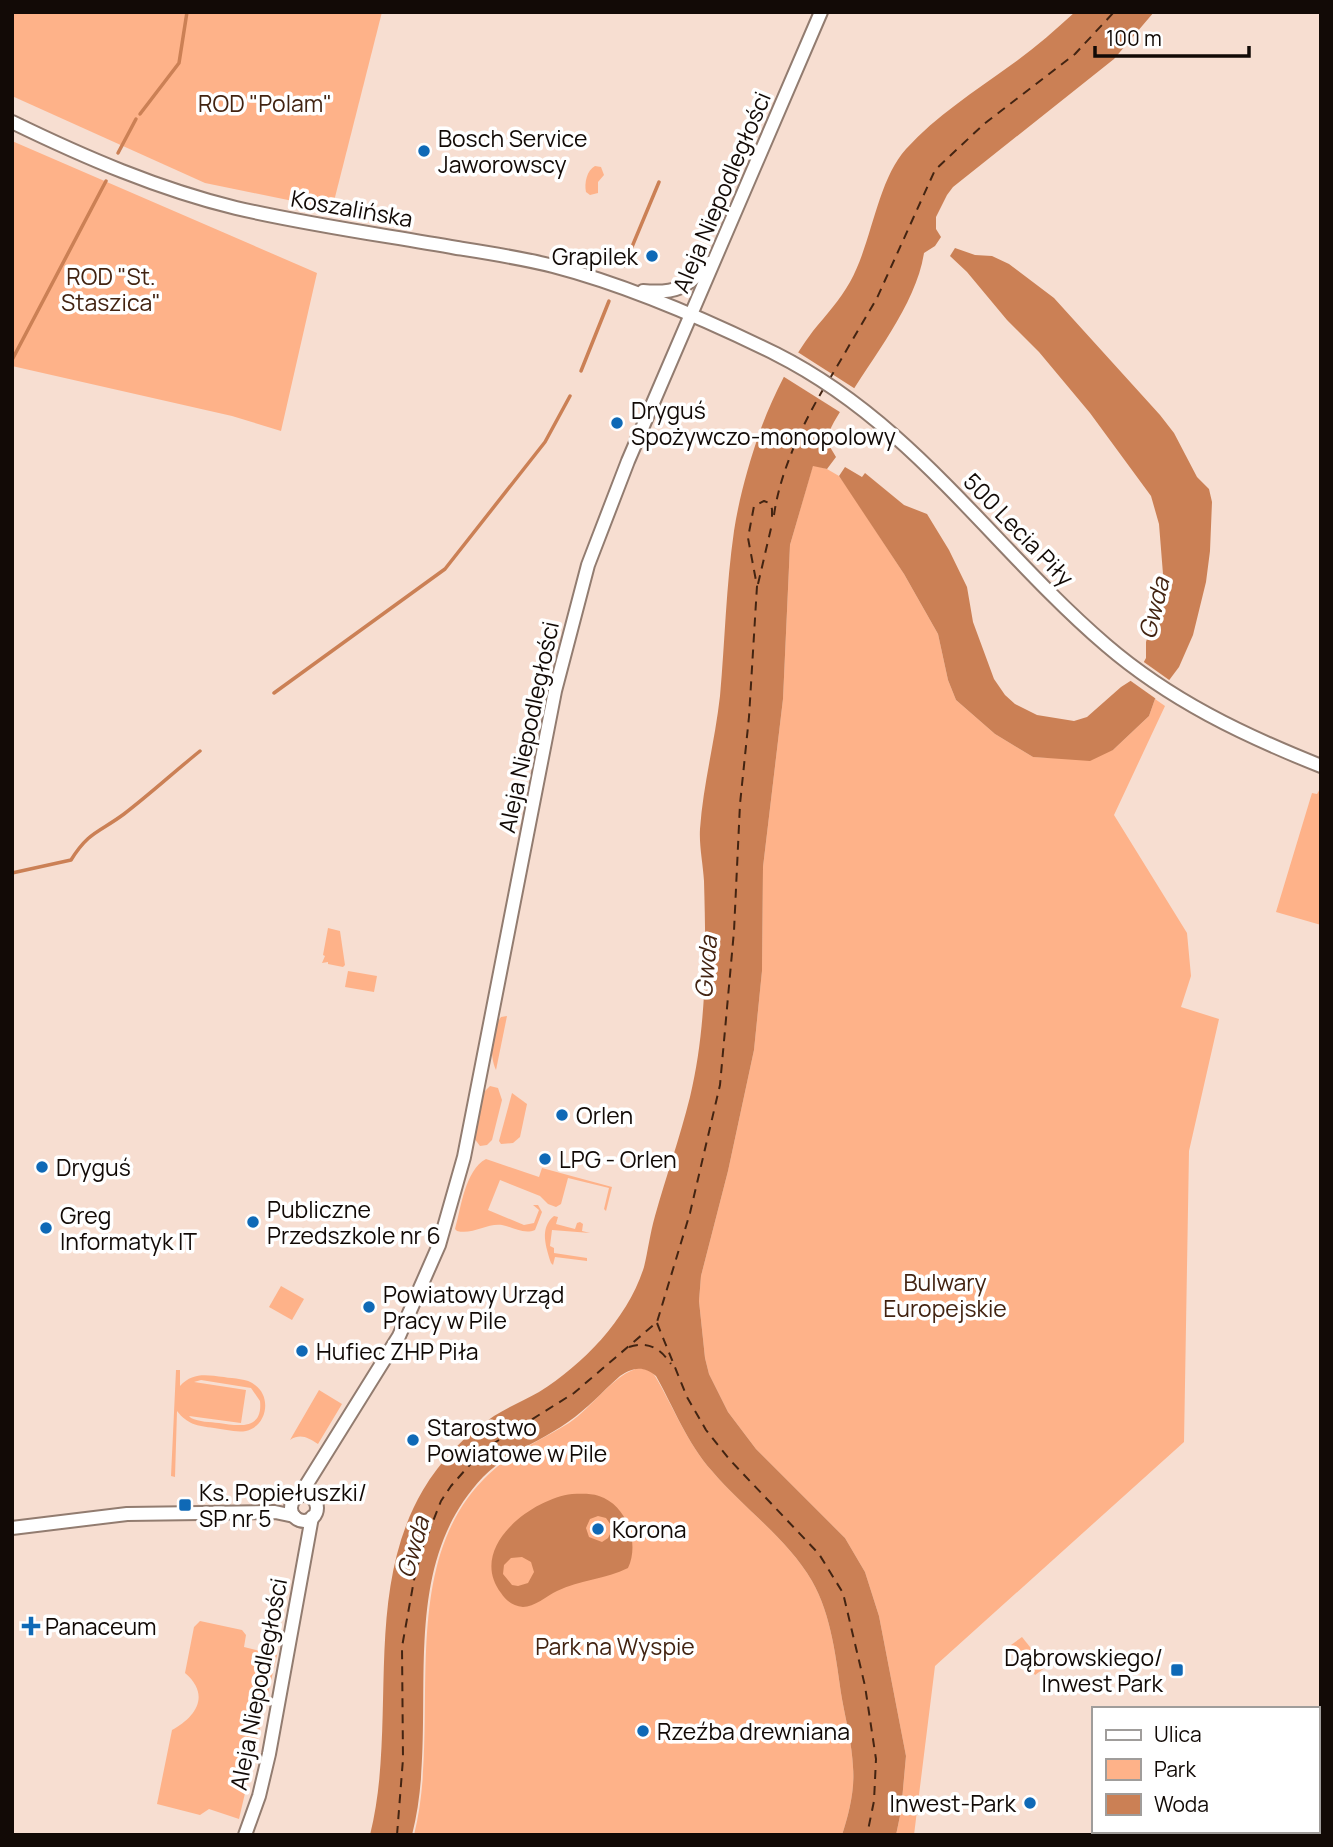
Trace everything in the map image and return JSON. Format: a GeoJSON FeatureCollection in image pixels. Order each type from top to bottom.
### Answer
{"type":"FeatureCollection","features":[{"type":"Feature","properties":{"kind":"street","name":"Aleja Niepodległości"},"geometry":{"type":"LineString","coordinates":[[245,1835],[269,1754],[307,1539],[300,1511],[323,1461],[399,1335],[430,1268],[464,1157],[555,691],[571,625],[601,527],[821,12]]}},
{"type":"Feature","properties":{"kind":"street","name":"Koszalińska"},"geometry":{"type":"LineString","coordinates":[[12,122],[95,160],[206,200],[297,220],[536,262],[629,290],[691,315]]}},
{"type":"Feature","properties":{"kind":"street"},"geometry":{"type":"LineString","coordinates":[[629,290],[668,292],[678,289],[697,277],[718,252]]}},
{"type":"Feature","properties":{"kind":"street","name":"500 Lecia Piły"},"geometry":{"type":"LineString","coordinates":[[691,315],[749,341],[818,378],[882,423],[956,493],[1090,631],[1120,657],[1181,699],[1233,729],[1321,766]]}},
{"type":"Feature","properties":{"kind":"street","name":"Aleja Niepodległości"},"geometry":{"type":"LineString","coordinates":[[300,1511],[308,1495],[314,1500],[323,1461]]}},
{"type":"Feature","properties":{"kind":"street"},"geometry":{"type":"LineString","coordinates":[[12,1528],[127,1514],[300,1511]]}},
{"type":"Feature","properties":{"kind":"green space","name":"ROD \"Polam\""},"geometry":{"type":"Polygon","coordinates":[[[12,12],[382,12],[332,209],[205,183],[12,96],[12,12]]]}},
{"type":"Feature","properties":{"kind":"green space","name":"ROD \"St. Staszica\""},"geometry":{"type":"Polygon","coordinates":[[[12,141],[317,273],[281,431],[232,416],[12,366],[12,141]]]}},
{"type":"Feature","properties":{"kind":"green space"},"geometry":{"type":"Polygon","coordinates":[[[595,166],[601,167],[604,175],[598,182],[598,193],[590,195],[586,192],[586,181],[590,170],[595,166]]]}},
{"type":"Feature","properties":{"kind":"green space","name":"Bulwary Europejskie"},"geometry":{"type":"Polygon","coordinates":[[[813,465],[839,476],[851,493],[904,574],[938,634],[948,680],[956,700],[995,734],[1033,757],[1053,758],[1113,750],[1149,716],[1155,699],[1165,706],[1114,815],[1187,933],[1191,976],[1181,1007],[1219,1019],[1189,1151],[1184,1442],[935,1666],[914,1835],[896,1835],[906,1756],[879,1616],[865,1572],[845,1538],[756,1449],[728,1412],[709,1374],[699,1301],[701,1276],[728,1171],[754,1050],[762,971],[763,867],[783,699],[790,545],[813,465]]]}},
{"type":"Feature","properties":{"kind":"green space"},"geometry":{"type":"Polygon","coordinates":[[[1321,787],[1321,925],[1276,912],[1312,793],[1317,794],[1321,787]]]}},
{"type":"Feature","properties":{"kind":"green space"},"geometry":{"type":"Polygon","coordinates":[[[328,928],[340,931],[345,965],[343,967],[328,962],[322,963],[328,928]]]}},
{"type":"Feature","properties":{"kind":"green space"},"geometry":{"type":"Polygon","coordinates":[[[348,971],[377,976],[374,992],[345,987],[348,971]]]}},
{"type":"Feature","properties":{"kind":"green space"},"geometry":{"type":"Polygon","coordinates":[[[507,1016],[496,1070],[492,1058],[493,1035],[501,1017],[507,1016]]]}},
{"type":"Feature","properties":{"kind":"green space"},"geometry":{"type":"Polygon","coordinates":[[[490,1086],[498,1088],[502,1100],[492,1140],[487,1145],[480,1146],[474,1138],[483,1093],[490,1086]]]}},
{"type":"Feature","properties":{"kind":"green space"},"geometry":{"type":"Polygon","coordinates":[[[512,1093],[527,1104],[520,1137],[513,1143],[501,1144],[499,1141],[512,1093]]]}},
{"type":"Feature","properties":{"kind":"green space"},"geometry":{"type":"Polygon","coordinates":[[[486,1159],[539,1177],[542,1168],[612,1187],[606,1211],[604,1209],[609,1188],[568,1178],[561,1204],[556,1207],[540,1196],[500,1180],[488,1210],[524,1225],[534,1223],[539,1210],[533,1205],[538,1205],[542,1212],[535,1230],[523,1231],[496,1225],[457,1231],[455,1229],[469,1180],[479,1164],[486,1159]]]}},
{"type":"Feature","properties":{"kind":"green space"},"geometry":{"type":"Polygon","coordinates":[[[554,1216],[558,1217],[556,1224],[575,1229],[580,1222],[583,1224],[582,1231],[590,1233],[552,1230],[550,1246],[554,1248],[554,1253],[587,1258],[587,1261],[555,1257],[553,1265],[551,1263],[545,1232],[554,1216]]]}},
{"type":"Feature","properties":{"kind":"green space"},"geometry":{"type":"Polygon","coordinates":[[[281,1286],[304,1299],[292,1320],[269,1307],[281,1286]]]}},
{"type":"Feature","properties":{"kind":"green space","name":"Park na Wyspie"},"geometry":{"type":"Polygon","coordinates":[[[640,1368],[651,1371],[655,1376],[703,1460],[724,1485],[778,1537],[802,1565],[819,1595],[832,1638],[852,1758],[852,1793],[842,1835],[414,1835],[422,1790],[426,1646],[431,1598],[441,1552],[459,1511],[498,1466],[569,1423],[621,1376],[640,1368]]]}},
{"type":"Feature","properties":{"kind":"green space"},"geometry":{"type":"Polygon","coordinates":[[[176,1370],[180,1370],[180,1386],[190,1378],[206,1375],[244,1380],[260,1390],[265,1404],[263,1417],[253,1428],[246,1431],[197,1425],[189,1422],[177,1411],[175,1477],[171,1476],[176,1370]],[[201,1380],[194,1382],[246,1390],[241,1423],[189,1416],[205,1422],[248,1424],[258,1417],[260,1410],[260,1401],[251,1388],[201,1380]]]}},
{"type":"Feature","properties":{"kind":"green space"},"geometry":{"type":"Polygon","coordinates":[[[319,1390],[342,1404],[318,1444],[301,1437],[290,1440],[319,1390]]]}},
{"type":"Feature","properties":{"kind":"green space"},"geometry":{"type":"Polygon","coordinates":[[[200,1621],[242,1630],[246,1635],[244,1647],[277,1655],[239,1819],[209,1809],[200,1815],[157,1804],[172,1730],[194,1712],[199,1697],[193,1681],[185,1673],[194,1627],[200,1621]]]}},
{"type":"Feature","properties":{"kind":"green space"},"geometry":{"type":"Polygon","coordinates":[[[1022,1637],[1046,1667],[1035,1675],[1011,1645],[1022,1637]]]}},
{"type":"Feature","properties":{"kind":"water","name":"Gwda"},"geometry":{"type":"Polygon","coordinates":[[[1075,12],[1154,12],[1114,59],[953,187],[936,217],[936,229],[941,237],[935,246],[924,253],[919,273],[903,311],[832,427],[827,442],[836,457],[827,469],[813,466],[790,545],[783,699],[763,867],[762,971],[754,1050],[728,1171],[701,1276],[699,1301],[705,1358],[709,1374],[728,1412],[756,1449],[845,1538],[865,1572],[879,1616],[906,1756],[896,1835],[842,1835],[852,1793],[851,1750],[832,1638],[812,1581],[778,1537],[724,1485],[703,1460],[656,1376],[647,1370],[638,1369],[620,1376],[568,1422],[493,1468],[483,1477],[455,1515],[437,1557],[428,1602],[420,1790],[412,1835],[370,1835],[382,1748],[384,1660],[393,1572],[404,1530],[423,1490],[445,1459],[463,1440],[494,1416],[556,1381],[588,1354],[616,1322],[637,1286],[644,1267],[653,1222],[690,1097],[699,1046],[705,952],[700,835],[702,812],[720,696],[734,531],[745,481],[765,418],[797,354],[850,282],[858,266],[881,195],[896,162],[918,137],[943,115],[1028,53],[1075,12]]]}},
{"type":"Feature","properties":{"kind":"water"},"geometry":{"type":"Polygon","coordinates":[[[955,248],[975,255],[992,256],[1009,264],[1054,298],[1160,415],[1174,433],[1197,477],[1209,489],[1212,502],[1206,582],[1193,635],[1179,667],[1155,699],[1149,716],[1113,750],[1090,761],[1033,757],[995,734],[956,700],[948,680],[938,634],[904,574],[839,476],[845,467],[862,477],[865,473],[904,505],[927,514],[967,587],[973,622],[994,679],[1015,704],[1037,715],[1074,721],[1087,717],[1135,678],[1146,658],[1146,642],[1159,599],[1163,574],[1159,524],[1151,496],[1090,413],[1039,352],[950,256],[955,248]]]}},
{"type":"Feature","properties":{"kind":"water"},"geometry":{"type":"Polygon","coordinates":[[[572,1494],[592,1494],[609,1501],[617,1508],[624,1516],[631,1537],[628,1568],[566,1587],[532,1605],[516,1606],[503,1596],[493,1576],[492,1559],[508,1528],[539,1505],[572,1494]],[[598,1516],[590,1519],[586,1528],[589,1537],[602,1542],[608,1538],[613,1528],[606,1518],[598,1516]],[[522,1557],[511,1558],[504,1565],[503,1574],[512,1585],[528,1583],[534,1572],[531,1562],[522,1557]]]}},
{"type":"Feature","properties":{"kind":"pier"},"geometry":{"type":"Polygon","coordinates":[[[796,351],[857,390],[843,414],[781,375],[796,351]]]}},
{"type":"Feature","properties":{"kind":"pier"},"geometry":{"type":"Polygon","coordinates":[[[1141,660],[1172,682],[1159,701],[1128,679],[1141,660]]]}},
{"type":"Feature","properties":{"kind":"waterway"},"geometry":{"type":"LineString","coordinates":[[140,114],[179,63],[187,12]]}},
{"type":"Feature","properties":{"kind":"waterway"},"geometry":{"type":"LineString","coordinates":[[118,153],[136,119]]}},
{"type":"Feature","properties":{"kind":"waterway"},"geometry":{"type":"LineString","coordinates":[[12,360],[106,181]]}},
{"type":"Feature","properties":{"kind":"waterway"},"geometry":{"type":"LineString","coordinates":[[624,266],[659,182]]}},
{"type":"Feature","properties":{"kind":"waterway"},"geometry":{"type":"LineString","coordinates":[[581,371],[609,301]]}},
{"type":"Feature","properties":{"kind":"waterway"},"geometry":{"type":"LineString","coordinates":[[274,693],[445,569],[545,442],[570,396]]}},
{"type":"Feature","properties":{"kind":"waterway"},"geometry":{"type":"LineString","coordinates":[[12,873],[71,860],[89,837],[124,814],[200,751]]}},
{"type":"Feature","properties":{"kind":"ferry route"},"geometry":{"type":"LineString","coordinates":[[829,380],[877,298],[935,170],[984,124],[1075,54],[1114,12]]}},
{"type":"Feature","properties":{"kind":"ferry route"},"geometry":{"type":"LineString","coordinates":[[774,515],[781,482],[793,449],[824,388]]}},
{"type":"Feature","properties":{"kind":"ferry route"},"geometry":{"type":"LineString","coordinates":[[397,1835],[403,1759],[402,1647],[422,1549],[441,1501],[483,1450],[574,1393],[657,1322],[690,1213],[720,1085],[734,931],[740,804],[749,717],[757,586],[748,538],[754,506],[764,501],[769,503],[772,523]]}},
{"type":"Feature","properties":{"kind":"ferry route"},"geometry":{"type":"LineString","coordinates":[[758,584],[772,524]]}},
{"type":"Feature","properties":{"kind":"ferry route"},"geometry":{"type":"LineString","coordinates":[[657,1323],[687,1397],[706,1430],[729,1459],[819,1554],[843,1593],[865,1686],[876,1759],[874,1801],[867,1835]]}},
{"type":"Feature","properties":{"kind":"ferry route"},"geometry":{"type":"LineString","coordinates":[[629,1347],[653,1347],[671,1364]]}},
{"type":"Feature","properties":{"kind":"place","name":"Bosch Service Jaworowscy"},"geometry":{"type":"Point","coordinates":[424,151]}},
{"type":"Feature","properties":{"kind":"place","name":"Grapilek"},"geometry":{"type":"Point","coordinates":[652,256]}},
{"type":"Feature","properties":{"kind":"place","name":"Dryguś Spożywczo-monopolowy"},"geometry":{"type":"Point","coordinates":[617,423]}},
{"type":"Feature","properties":{"kind":"place","name":"Orlen"},"geometry":{"type":"Point","coordinates":[562,1115]}},
{"type":"Feature","properties":{"kind":"place","name":"LPG - Orlen"},"geometry":{"type":"Point","coordinates":[545,1159]}},
{"type":"Feature","properties":{"kind":"place","name":"Dryguś"},"geometry":{"type":"Point","coordinates":[42,1167]}},
{"type":"Feature","properties":{"kind":"place","name":"Publiczne Przedszkole nr 6"},"geometry":{"type":"Point","coordinates":[253,1222]}},
{"type":"Feature","properties":{"kind":"place","name":"Greg Informatyk IT"},"geometry":{"type":"Point","coordinates":[46,1228]}},
{"type":"Feature","properties":{"kind":"place","name":"Powiatowy Urząd Pracy w Pile"},"geometry":{"type":"Point","coordinates":[369,1307]}},
{"type":"Feature","properties":{"kind":"place","name":"Hufiec ZHP Piła"},"geometry":{"type":"Point","coordinates":[302,1351]}},
{"type":"Feature","properties":{"kind":"place","name":"Starostwo Powiatowe w Pile"},"geometry":{"type":"Point","coordinates":[413,1440]}},
{"type":"Feature","properties":{"kind":"place","name":"Ks. Popiełuszki/ SP nr 5"},"geometry":{"type":"Point","coordinates":[185,1505]}},
{"type":"Feature","properties":{"kind":"place","name":"Korona"},"geometry":{"type":"Point","coordinates":[598,1529]}},
{"type":"Feature","properties":{"kind":"place","name":"Panaceum"},"geometry":{"type":"Point","coordinates":[31,1626]}},
{"type":"Feature","properties":{"kind":"place","name":"Dąbrowskiego/ Inwest Park"},"geometry":{"type":"Point","coordinates":[1177,1670]}},
{"type":"Feature","properties":{"kind":"place","name":"Rzeźba drewniana"},"geometry":{"type":"Point","coordinates":[643,1731]}},
{"type":"Feature","properties":{"kind":"place","name":"Inwest-Park"},"geometry":{"type":"Point","coordinates":[1030,1803]}}]}
